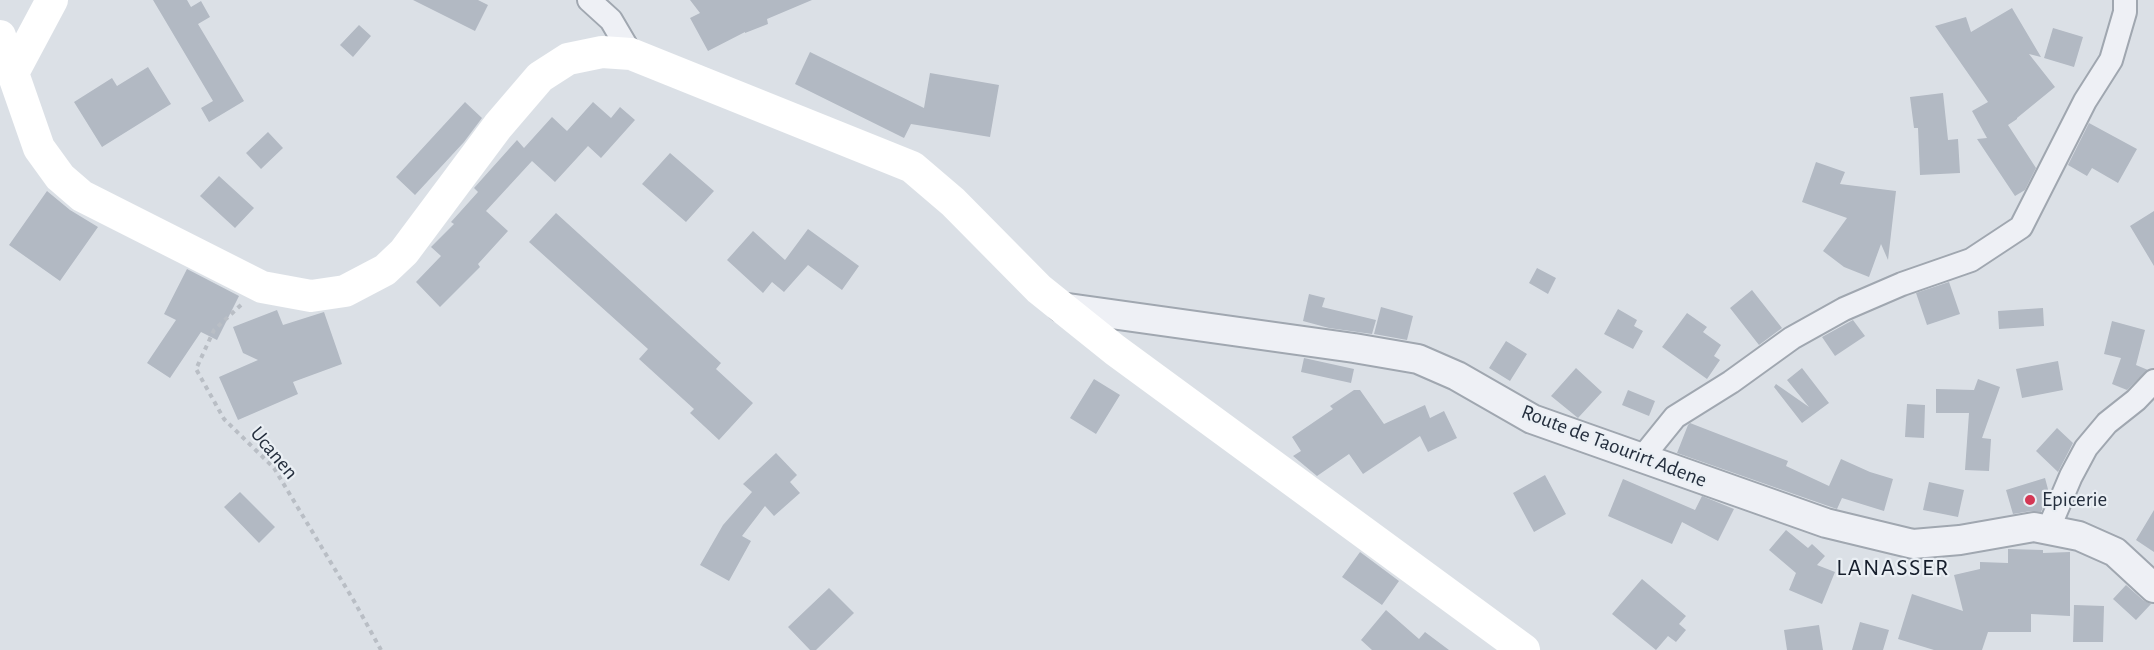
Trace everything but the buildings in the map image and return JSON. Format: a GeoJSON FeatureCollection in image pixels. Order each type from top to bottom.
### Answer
{"type":"FeatureCollection","features":[{"type":"Feature","properties":{"kind":"main road"},"geometry":{"type":"LineString","coordinates":[[13,74],[51,0]]}},
{"type":"Feature","properties":{"kind":"main road"},"geometry":{"type":"LineString","coordinates":[[0,36],[39,148],[60,177],[82,196],[262,287],[311,296],[345,291],[385,270],[404,252],[498,126],[540,77],[568,59],[602,52],[631,54],[912,167],[934,184],[1039,289],[1115,351],[1524,650]]}},
{"type":"Feature","properties":{"kind":"street"},"geometry":{"type":"LineString","coordinates":[[589,0],[611,20],[631,54]]}},
{"type":"Feature","properties":{"kind":"street"},"geometry":{"type":"LineString","coordinates":[[1641,459],[1675,417],[1731,382],[1792,338],[1844,309],[1902,284],[1971,260],[2021,227],[2085,101],[2111,60],[2125,12],[2124,0]]}},
{"type":"Feature","properties":{"kind":"street","name":"Route de Taourirt Adene"},"geometry":{"type":"LineString","coordinates":[[1061,307],[1418,359],[1457,376],[1532,419],[1826,523],[1913,544],[1960,540],[2034,527],[2079,537],[2115,552],[2154,588]]}},
{"type":"Feature","properties":{"kind":"street"},"geometry":{"type":"LineString","coordinates":[[2049,530],[2071,476],[2086,448],[2107,423],[2136,400],[2154,381]]}},
{"type":"Feature","properties":{"kind":"path","name":"Ucanen"},"geometry":{"type":"LineString","coordinates":[[262,287],[214,330],[196,369],[224,418],[273,468],[381,650]]}},
{"type":"Feature","properties":{"kind":"place","name":"Epicerie"},"geometry":{"type":"Point","coordinates":[2030,500]}},
{"type":"Feature","properties":{"kind":"district","name":"LANASSER"},"geometry":{"type":"Point","coordinates":[1893,568]}}]}
